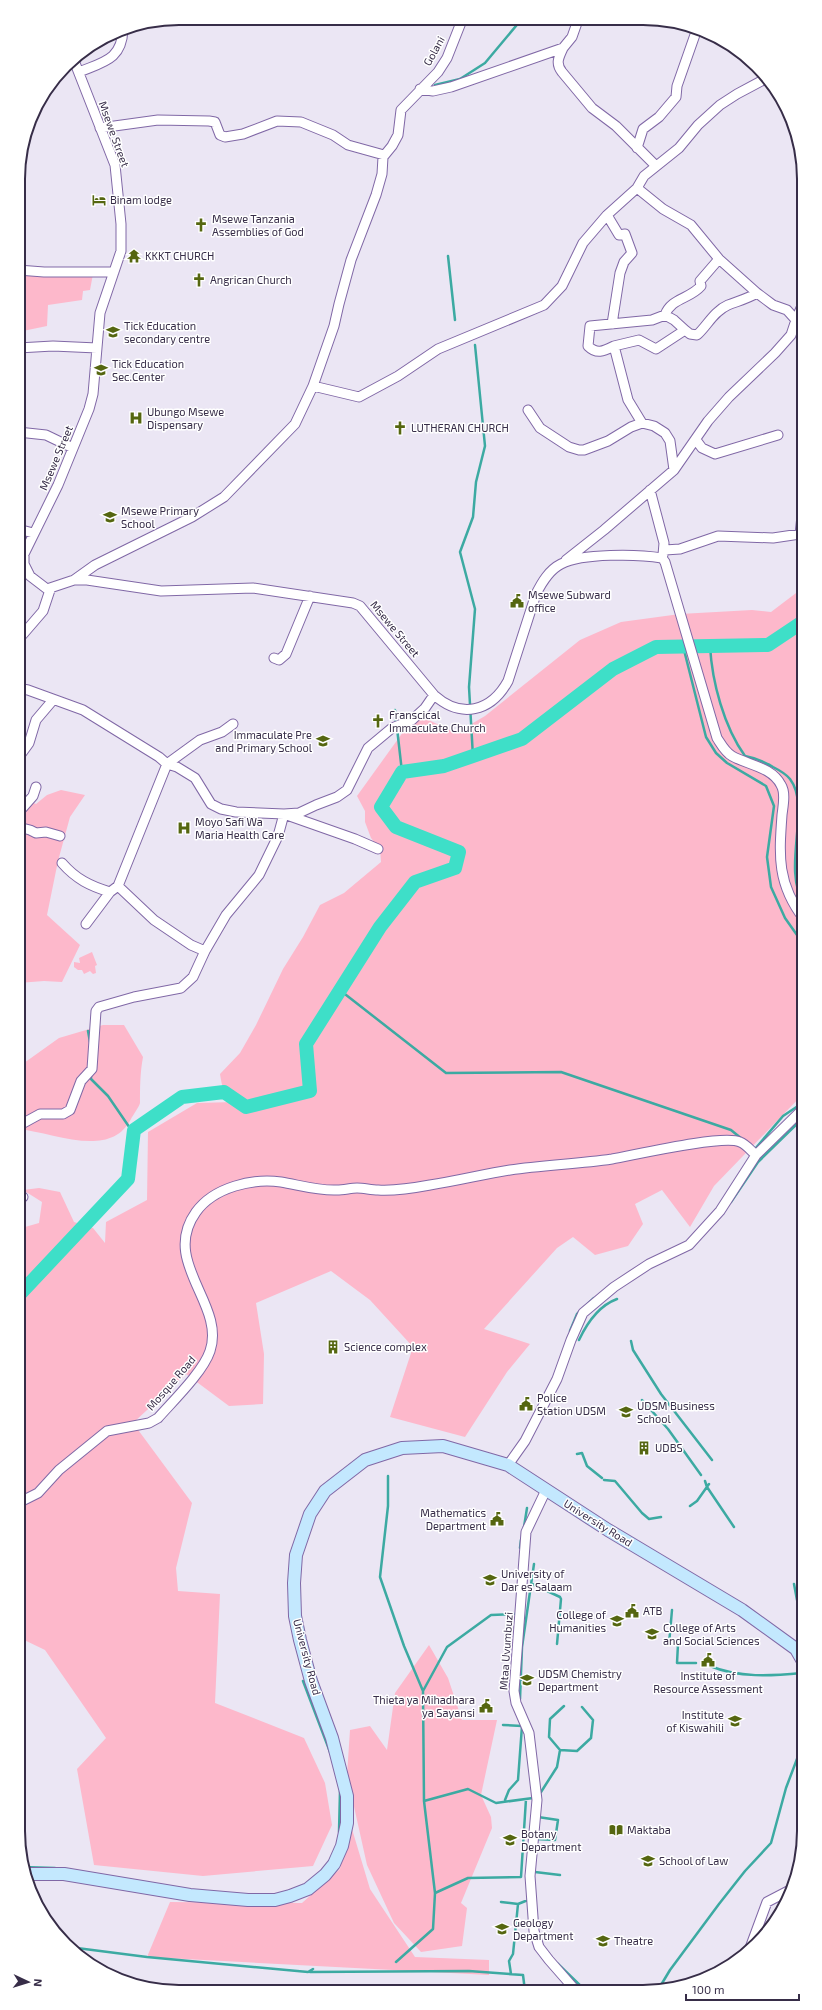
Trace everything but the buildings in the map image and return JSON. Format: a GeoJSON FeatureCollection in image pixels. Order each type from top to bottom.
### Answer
{"type":"FeatureCollection","features":[{"type":"Feature","properties":{"kind":"street","name":"Golani"},"geometry":{"type":"LineString","coordinates":[[384,155],[396,139],[401,110],[438,72],[446,58],[460,25]]}},
{"type":"Feature","properties":{"kind":"street"},"geometry":{"type":"LineString","coordinates":[[576,25],[572,37],[563,48],[557,62],[558,67],[592,108],[616,126],[655,165]]}},
{"type":"Feature","properties":{"kind":"street"},"geometry":{"type":"LineString","coordinates":[[637,148],[643,129],[659,117],[676,97],[677,86],[694,34]]}},
{"type":"Feature","properties":{"kind":"street"},"geometry":{"type":"LineString","coordinates":[[79,72],[113,57],[121,44],[122,36]]}},
{"type":"Feature","properties":{"kind":"street"},"geometry":{"type":"LineString","coordinates":[[420,89],[433,91],[451,87],[563,48]]}},
{"type":"Feature","properties":{"kind":"street","name":"Msewe Street"},"geometry":{"type":"LineString","coordinates":[[25,552],[33,533],[49,505],[89,409],[93,394],[100,313],[120,251],[118,182],[115,165],[76,65]]}},
{"type":"Feature","properties":{"kind":"street"},"geometry":{"type":"LineString","coordinates":[[313,386],[359,397],[398,376],[438,349],[544,305],[562,286],[583,243],[607,215],[637,188],[640,181],[655,165],[679,148],[698,125],[720,105],[762,81]]}},
{"type":"Feature","properties":{"kind":"street"},"geometry":{"type":"LineString","coordinates":[[74,580],[95,565],[192,517],[224,497],[295,424],[313,386],[334,326],[351,260],[376,196],[384,155],[348,145],[333,135],[301,122],[284,120],[243,134],[225,137],[220,135],[215,122],[209,121],[158,120],[100,128]]}},
{"type":"Feature","properties":{"kind":"street"},"geometry":{"type":"LineString","coordinates":[[562,563],[584,547],[674,470],[708,421],[729,397],[775,353],[791,335],[796,320],[786,310],[773,305],[757,293],[719,259],[691,225],[664,209],[637,188]]}},
{"type":"Feature","properties":{"kind":"street"},"geometry":{"type":"LineString","coordinates":[[607,215],[619,235],[625,234],[628,238],[632,253],[624,262],[620,272],[612,324]]}},
{"type":"Feature","properties":{"kind":"street"},"geometry":{"type":"LineString","coordinates":[[685,330],[656,349],[639,340],[614,346],[602,352],[594,351],[588,346],[590,326],[652,320],[665,315],[673,303],[692,295],[701,286],[700,281],[719,259]]}},
{"type":"Feature","properties":{"kind":"street"},"geometry":{"type":"LineString","coordinates":[[25,271],[114,272]]}},
{"type":"Feature","properties":{"kind":"street"},"geometry":{"type":"LineString","coordinates":[[665,315],[674,320],[690,334],[697,335],[722,309],[728,305],[747,299],[757,293]]}},
{"type":"Feature","properties":{"kind":"street"},"geometry":{"type":"LineString","coordinates":[[25,348],[53,346],[97,348]]}},
{"type":"Feature","properties":{"kind":"street"},"geometry":{"type":"LineString","coordinates":[[614,346],[628,400],[642,423]]}},
{"type":"Feature","properties":{"kind":"street"},"geometry":{"type":"LineString","coordinates":[[528,410],[540,428],[569,447],[579,450],[584,450],[608,441],[631,427],[642,423],[654,426],[665,433],[670,441],[674,470]]}},
{"type":"Feature","properties":{"kind":"street"},"geometry":{"type":"LineString","coordinates":[[25,433],[46,435],[73,448]]}},
{"type":"Feature","properties":{"kind":"street"},"geometry":{"type":"LineString","coordinates":[[696,440],[702,448],[715,454],[778,435]]}},
{"type":"Feature","properties":{"kind":"street"},"geometry":{"type":"LineString","coordinates":[[650,490],[665,562],[717,738],[722,747],[731,756],[766,770],[775,776],[782,785],[784,796],[780,866],[786,888],[797,910]]}},
{"type":"Feature","properties":{"kind":"street"},"geometry":{"type":"LineString","coordinates":[[25,531],[33,533]]}},
{"type":"Feature","properties":{"kind":"street"},"geometry":{"type":"LineString","coordinates":[[562,563],[593,557],[663,554],[718,536],[773,538],[797,534]]}},
{"type":"Feature","properties":{"kind":"street","name":"Msewe Street"},"geometry":{"type":"LineString","coordinates":[[25,566],[30,576],[43,588],[50,590],[74,580],[87,580],[161,591],[253,588],[346,601],[360,606],[434,695],[441,701],[464,710],[480,708],[496,698],[508,681],[536,594],[548,575],[562,563]]}},
{"type":"Feature","properties":{"kind":"street"},"geometry":{"type":"LineString","coordinates":[[25,632],[43,611],[50,590]]}},
{"type":"Feature","properties":{"kind":"street"},"geometry":{"type":"LineString","coordinates":[[274,658],[278,660],[286,654],[310,596]]}},
{"type":"Feature","properties":{"kind":"street"},"geometry":{"type":"LineString","coordinates":[[25,689],[83,710],[97,718],[159,756],[167,764],[177,767],[195,778],[211,804],[221,809],[236,812],[284,814],[299,813],[337,798],[346,790],[368,748],[392,728],[412,720],[425,708],[434,695]]}},
{"type":"Feature","properties":{"kind":"street"},"geometry":{"type":"LineString","coordinates":[[25,748],[29,743],[36,720],[53,700]]}},
{"type":"Feature","properties":{"kind":"street"},"geometry":{"type":"LineString","coordinates":[[86,924],[110,892],[118,886],[167,764],[200,740],[222,732],[233,724]]}},
{"type":"Feature","properties":{"kind":"street"},"geometry":{"type":"LineString","coordinates":[[25,804],[32,796],[36,787]]}},
{"type":"Feature","properties":{"kind":"street"},"geometry":{"type":"LineString","coordinates":[[284,814],[355,839],[378,850]]}},
{"type":"Feature","properties":{"kind":"street"},"geometry":{"type":"LineString","coordinates":[[25,1122],[40,1114],[63,1114],[70,1110],[81,1081],[92,1069],[96,1011],[99,1007],[134,997],[181,988],[193,977],[205,951],[226,915],[259,876],[278,836],[284,814]]}},
{"type":"Feature","properties":{"kind":"street"},"geometry":{"type":"LineString","coordinates":[[25,829],[36,834],[46,832],[60,836]]}},
{"type":"Feature","properties":{"kind":"street"},"geometry":{"type":"LineString","coordinates":[[62,863],[76,878],[88,885],[110,892]]}},
{"type":"Feature","properties":{"kind":"street"},"geometry":{"type":"LineString","coordinates":[[118,886],[154,920],[191,946],[205,951]]}},
{"type":"Feature","properties":{"kind":"street"},"geometry":{"type":"LineString","coordinates":[[508,1465],[524,1441],[557,1380],[570,1340],[583,1313],[614,1286],[649,1264],[689,1245],[709,1226],[756,1155],[797,1115]]}},
{"type":"Feature","properties":{"kind":"street","name":"Mosque Road"},"geometry":{"type":"LineString","coordinates":[[25,1500],[38,1493],[59,1470],[107,1431],[149,1423],[158,1418],[206,1362],[212,1343],[212,1330],[205,1304],[185,1257],[188,1231],[196,1211],[208,1200],[226,1189],[258,1181],[280,1182],[337,1190],[356,1188],[378,1190],[422,1186],[510,1170],[597,1161],[702,1142],[729,1140],[740,1142],[756,1155]]}},
{"type":"Feature","properties":{"kind":"street","name":"University Road"},"geometry":{"type":"LineString","coordinates":[[31,1874],[64,1874],[190,1895],[248,1900],[275,1900],[308,1889],[334,1864],[342,1846],[347,1823],[347,1796],[332,1738],[311,1681],[295,1616],[294,1583],[296,1555],[310,1514],[325,1491],[365,1460],[402,1448],[443,1446],[508,1465],[748,1614],[797,1651]]}},
{"type":"Feature","properties":{"kind":"street","name":"Mtaa Uvumbuzi"},"geometry":{"type":"LineString","coordinates":[[546,1490],[526,1532],[514,1691],[516,1703],[529,1733],[537,1800],[530,1876],[534,1931],[539,1946],[571,1985]]}},
{"type":"Feature","properties":{"kind":"street"},"geometry":{"type":"LineString","coordinates":[[754,1938],[767,1902],[783,1893]]}},
{"type":"Feature","properties":{"kind":"shaded area"},"geometry":{"type":"Polygon","coordinates":[[[25,273],[93,274],[90,290],[83,291],[82,300],[48,305],[47,326],[25,331],[25,273]]]}},
{"type":"Feature","properties":{"kind":"shaded area"},"geometry":{"type":"Polygon","coordinates":[[[797,592],[797,1100],[714,1186],[690,1227],[662,1190],[635,1204],[643,1224],[628,1246],[595,1255],[573,1237],[557,1248],[484,1329],[530,1344],[507,1372],[465,1437],[390,1417],[413,1347],[370,1300],[331,1271],[256,1303],[264,1354],[263,1404],[229,1406],[186,1374],[133,1423],[192,1503],[176,1568],[178,1591],[220,1594],[215,1703],[304,1738],[325,1783],[332,1825],[313,1866],[203,1876],[94,1865],[77,1769],[106,1738],[45,1650],[25,1640],[25,1227],[39,1223],[42,1202],[25,1191],[25,1190],[39,1188],[60,1192],[74,1222],[93,1228],[105,1243],[106,1222],[147,1200],[148,1132],[197,1103],[234,1102],[224,1090],[220,1074],[240,1053],[256,1025],[283,969],[303,937],[320,905],[344,893],[381,862],[380,849],[371,838],[365,822],[365,811],[357,796],[416,714],[456,733],[485,716],[580,640],[621,622],[680,614],[752,610],[771,612],[797,592]]]}},
{"type":"Feature","properties":{"kind":"shaded area"},"geometry":{"type":"Polygon","coordinates":[[[61,790],[85,795],[70,817],[58,861],[47,915],[80,945],[62,982],[44,981],[25,982],[25,799],[36,804],[47,795],[61,790]]]}},
{"type":"Feature","properties":{"kind":"shaded area"},"geometry":{"type":"Polygon","coordinates":[[[92,952],[97,965],[95,966],[96,973],[93,974],[90,971],[84,974],[82,970],[78,970],[74,967],[74,962],[80,963],[79,958],[92,952]]]}},
{"type":"Feature","properties":{"kind":"shaded area"},"geometry":{"type":"Polygon","coordinates":[[[103,1025],[124,1025],[143,1057],[140,1103],[122,1131],[109,1138],[95,1141],[64,1138],[25,1130],[25,1062],[59,1038],[103,1025]]]}},
{"type":"Feature","properties":{"kind":"shaded area"},"geometry":{"type":"Polygon","coordinates":[[[429,1645],[448,1678],[462,1720],[497,1720],[481,1795],[491,1817],[492,1828],[461,1903],[467,1908],[462,1946],[421,1952],[394,1923],[367,1865],[347,1775],[350,1730],[370,1726],[387,1750],[395,1693],[429,1645]]]}},
{"type":"Feature","properties":{"kind":"shaded area"},"geometry":{"type":"Polygon","coordinates":[[[349,1819],[370,1889],[415,1957],[489,1960],[489,1975],[147,1957],[170,1902],[302,1903],[340,1869],[349,1819]]]}},
{"type":"Feature","properties":{"kind":"waterway"},"geometry":{"type":"LineString","coordinates":[[435,85],[460,79],[485,63],[517,25]]}},
{"type":"Feature","properties":{"kind":"waterway"},"geometry":{"type":"LineString","coordinates":[[448,256],[455,320]]}},
{"type":"Feature","properties":{"kind":"waterway"},"geometry":{"type":"LineString","coordinates":[[473,757],[469,687],[475,609],[460,552],[473,517],[476,482],[485,446],[475,345]]}},
{"type":"Feature","properties":{"kind":"waterway"},"geometry":{"type":"LineString","coordinates":[[25,1289],[128,1179],[134,1130],[182,1097],[224,1092],[246,1107],[310,1091],[306,1044],[380,927],[415,882],[455,868],[459,852],[396,827],[381,807],[402,772],[444,766],[522,739],[613,669],[656,647],[768,645],[797,626]]}},
{"type":"Feature","properties":{"kind":"waterway"},"geometry":{"type":"LineString","coordinates":[[683,646],[706,737],[716,753],[727,763],[766,786],[774,806],[767,857],[771,887],[785,918],[797,935]]}},
{"type":"Feature","properties":{"kind":"waterway"},"geometry":{"type":"LineString","coordinates":[[710,646],[716,689],[731,732],[745,756],[763,761],[790,779],[796,791],[797,798]]}},
{"type":"Feature","properties":{"kind":"waterway"},"geometry":{"type":"LineString","coordinates":[[395,710],[396,723]]}},
{"type":"Feature","properties":{"kind":"waterway"},"geometry":{"type":"LineString","coordinates":[[397,728],[402,772]]}},
{"type":"Feature","properties":{"kind":"waterway"},"geometry":{"type":"LineString","coordinates":[[797,833],[795,856],[795,873],[797,884]]}},
{"type":"Feature","properties":{"kind":"waterway"},"geometry":{"type":"LineString","coordinates":[[341,991],[446,1073],[561,1072],[731,1130],[742,1139]]}},
{"type":"Feature","properties":{"kind":"waterway"},"geometry":{"type":"LineString","coordinates":[[88,1031],[90,1042]]}},
{"type":"Feature","properties":{"kind":"waterway"},"geometry":{"type":"LineString","coordinates":[[91,1075],[91,1079],[108,1096],[134,1134]]}},
{"type":"Feature","properties":{"kind":"waterway"},"geometry":{"type":"LineString","coordinates":[[754,1148],[755,1149],[783,1116],[797,1107]]}},
{"type":"Feature","properties":{"kind":"waterway"},"geometry":{"type":"LineString","coordinates":[[731,1202],[758,1162],[797,1124]]}},
{"type":"Feature","properties":{"kind":"waterway"},"geometry":{"type":"LineString","coordinates":[[570,1331],[577,1314],[594,1298]]}},
{"type":"Feature","properties":{"kind":"waterway"},"geometry":{"type":"LineString","coordinates":[[579,1340],[594,1316],[604,1306],[617,1299]]}},
{"type":"Feature","properties":{"kind":"waterway"},"geometry":{"type":"LineString","coordinates":[[631,1341],[633,1350],[661,1394],[712,1460]]}},
{"type":"Feature","properties":{"kind":"waterway"},"geometry":{"type":"LineString","coordinates":[[642,1400],[668,1429],[701,1475]]}},
{"type":"Feature","properties":{"kind":"waterway"},"geometry":{"type":"LineString","coordinates":[[577,1454],[582,1453],[587,1466],[602,1478]]}},
{"type":"Feature","properties":{"kind":"waterway"},"geometry":{"type":"LineString","coordinates":[[388,1476],[388,1506],[380,1577],[404,1646],[423,1691]]}},
{"type":"Feature","properties":{"kind":"waterway"},"geometry":{"type":"LineString","coordinates":[[604,1480],[615,1481],[642,1513],[649,1519],[661,1517]]}},
{"type":"Feature","properties":{"kind":"waterway"},"geometry":{"type":"LineString","coordinates":[[705,1481],[707,1487],[734,1527]]}},
{"type":"Feature","properties":{"kind":"waterway"},"geometry":{"type":"LineString","coordinates":[[690,1506],[697,1501],[709,1484]]}},
{"type":"Feature","properties":{"kind":"waterway"},"geometry":{"type":"LineString","coordinates":[[524,1527],[527,1508]]}},
{"type":"Feature","properties":{"kind":"waterway"},"geometry":{"type":"LineString","coordinates":[[520,1548],[521,1540]]}},
{"type":"Feature","properties":{"kind":"waterway"},"geometry":{"type":"LineString","coordinates":[[520,1699],[522,1647],[534,1564]]}},
{"type":"Feature","properties":{"kind":"waterway"},"geometry":{"type":"LineString","coordinates":[[532,1584],[560,1597],[561,1599],[557,1644]]}},
{"type":"Feature","properties":{"kind":"waterway"},"geometry":{"type":"LineString","coordinates":[[794,1584],[797,1600]]}},
{"type":"Feature","properties":{"kind":"waterway"},"geometry":{"type":"LineString","coordinates":[[672,1610],[669,1644],[678,1644],[677,1663],[696,1663]]}},
{"type":"Feature","properties":{"kind":"waterway"},"geometry":{"type":"LineString","coordinates":[[396,1962],[433,1929],[435,1893],[424,1801],[423,1691],[447,1647],[491,1615],[514,1614]]}},
{"type":"Feature","properties":{"kind":"waterway"},"geometry":{"type":"LineString","coordinates":[[710,1666],[732,1673],[755,1675],[797,1673]]}},
{"type":"Feature","properties":{"kind":"waterway"},"geometry":{"type":"LineString","coordinates":[[303,1681],[330,1752]]}},
{"type":"Feature","properties":{"kind":"waterway"},"geometry":{"type":"LineString","coordinates":[[564,1706],[550,1719],[549,1737],[560,1750],[577,1751],[591,1738],[593,1720],[582,1707]]}},
{"type":"Feature","properties":{"kind":"waterway"},"geometry":{"type":"LineString","coordinates":[[503,1725],[522,1726],[518,1780],[509,1790],[505,1800]]}},
{"type":"Feature","properties":{"kind":"waterway"},"geometry":{"type":"LineString","coordinates":[[541,1792],[557,1767],[560,1750]]}},
{"type":"Feature","properties":{"kind":"waterway"},"geometry":{"type":"LineString","coordinates":[[662,1984],[670,1970],[719,1904],[745,1871],[771,1843],[786,1788],[797,1759]]}},
{"type":"Feature","properties":{"kind":"waterway"},"geometry":{"type":"LineString","coordinates":[[424,1801],[468,1789],[496,1803],[533,1798]]}},
{"type":"Feature","properties":{"kind":"waterway"},"geometry":{"type":"LineString","coordinates":[[339,1832],[340,1791]]}},
{"type":"Feature","properties":{"kind":"waterway"},"geometry":{"type":"LineString","coordinates":[[435,1893],[468,1878],[521,1877],[526,1799]]}},
{"type":"Feature","properties":{"kind":"waterway"},"geometry":{"type":"LineString","coordinates":[[536,1839],[555,1840],[558,1820],[538,1817]]}},
{"type":"Feature","properties":{"kind":"waterway"},"geometry":{"type":"LineString","coordinates":[[29,1867],[55,1868]]}},
{"type":"Feature","properties":{"kind":"waterway"},"geometry":{"type":"LineString","coordinates":[[535,1872],[560,1875]]}},
{"type":"Feature","properties":{"kind":"waterway"},"geometry":{"type":"LineString","coordinates":[[518,1904],[528,1900],[528,1898]]}},
{"type":"Feature","properties":{"kind":"waterway"},"geometry":{"type":"LineString","coordinates":[[501,1902],[518,1904],[513,1954],[509,1961],[511,1974]]}},
{"type":"Feature","properties":{"kind":"waterway"},"geometry":{"type":"LineString","coordinates":[[80,1948],[147,1957],[308,1972],[313,1969]]}},
{"type":"Feature","properties":{"kind":"waterway"},"geometry":{"type":"LineString","coordinates":[[557,1963],[580,1985]]}},
{"type":"Feature","properties":{"kind":"waterway"},"geometry":{"type":"LineString","coordinates":[[310,1972],[469,1971],[523,1975],[524,1985]]}},
{"type":"Feature","properties":{"kind":"place","name":"Binam lodge"},"geometry":{"type":"Point","coordinates":[99,200]}},
{"type":"Feature","properties":{"kind":"place","name":"Msewe Tanzania Assemblies of God"},"geometry":{"type":"Point","coordinates":[201,225]}},
{"type":"Feature","properties":{"kind":"place","name":"KKKT CHURCH"},"geometry":{"type":"Point","coordinates":[134,256]}},
{"type":"Feature","properties":{"kind":"place","name":"Angrican Church"},"geometry":{"type":"Point","coordinates":[199,280]}},
{"type":"Feature","properties":{"kind":"place","name":"Tick Education secondary centre"},"geometry":{"type":"Point","coordinates":[113,332]}},
{"type":"Feature","properties":{"kind":"place","name":"Tick Education Sec.Center"},"geometry":{"type":"Point","coordinates":[101,370]}},
{"type":"Feature","properties":{"kind":"place","name":"Ubungo Msewe Dispensary"},"geometry":{"type":"Point","coordinates":[136,418]}},
{"type":"Feature","properties":{"kind":"place","name":"LUTHERAN CHURCH"},"geometry":{"type":"Point","coordinates":[400,428]}},
{"type":"Feature","properties":{"kind":"place","name":"Msewe Primary School"},"geometry":{"type":"Point","coordinates":[110,517]}},
{"type":"Feature","properties":{"kind":"place","name":"Msewe Subward office"},"geometry":{"type":"Point","coordinates":[517,601]}},
{"type":"Feature","properties":{"kind":"place","name":"Franscical Immaculate Church"},"geometry":{"type":"Point","coordinates":[378,721]}},
{"type":"Feature","properties":{"kind":"place","name":"Immaculate Pre and Primary School"},"geometry":{"type":"Point","coordinates":[323,741]}},
{"type":"Feature","properties":{"kind":"place","name":"Moyo Safi Wa Maria Health Care"},"geometry":{"type":"Point","coordinates":[184,828]}},
{"type":"Feature","properties":{"kind":"place","name":"Science complex"},"geometry":{"type":"Point","coordinates":[333,1347]}},
{"type":"Feature","properties":{"kind":"place","name":"Police Station UDSM"},"geometry":{"type":"Point","coordinates":[526,1404]}},
{"type":"Feature","properties":{"kind":"place","name":"UDSM Business School"},"geometry":{"type":"Point","coordinates":[626,1412]}},
{"type":"Feature","properties":{"kind":"place","name":"UDBS"},"geometry":{"type":"Point","coordinates":[644,1448]}},
{"type":"Feature","properties":{"kind":"place","name":"Mathematics Department"},"geometry":{"type":"Point","coordinates":[497,1519]}},
{"type":"Feature","properties":{"kind":"place","name":"University of Dar es Salaam"},"geometry":{"type":"Point","coordinates":[490,1580]}},
{"type":"Feature","properties":{"kind":"place","name":"ATB"},"geometry":{"type":"Point","coordinates":[632,1611]}},
{"type":"Feature","properties":{"kind":"place","name":"College of Humanities"},"geometry":{"type":"Point","coordinates":[617,1621]}},
{"type":"Feature","properties":{"kind":"place","name":"College of Arts and Social Sciences"},"geometry":{"type":"Point","coordinates":[652,1634]}},
{"type":"Feature","properties":{"kind":"place","name":"Institute of Resource Assessment"},"geometry":{"type":"Point","coordinates":[708,1660]}},
{"type":"Feature","properties":{"kind":"place","name":"UDSM Chemistry Department"},"geometry":{"type":"Point","coordinates":[527,1680]}},
{"type":"Feature","properties":{"kind":"place","name":"Thieta ya Mihadhara ya Sayansi"},"geometry":{"type":"Point","coordinates":[486,1706]}},
{"type":"Feature","properties":{"kind":"place","name":"Institute of Kiswahili"},"geometry":{"type":"Point","coordinates":[735,1721]}},
{"type":"Feature","properties":{"kind":"place","name":"Maktaba"},"geometry":{"type":"Point","coordinates":[616,1830]}},
{"type":"Feature","properties":{"kind":"place","name":"Botany Department"},"geometry":{"type":"Point","coordinates":[510,1840]}},
{"type":"Feature","properties":{"kind":"place","name":"School of Law"},"geometry":{"type":"Point","coordinates":[648,1861]}},
{"type":"Feature","properties":{"kind":"place","name":"Geology Department"},"geometry":{"type":"Point","coordinates":[502,1929]}},
{"type":"Feature","properties":{"kind":"place","name":"Theatre"},"geometry":{"type":"Point","coordinates":[603,1941]}}]}
